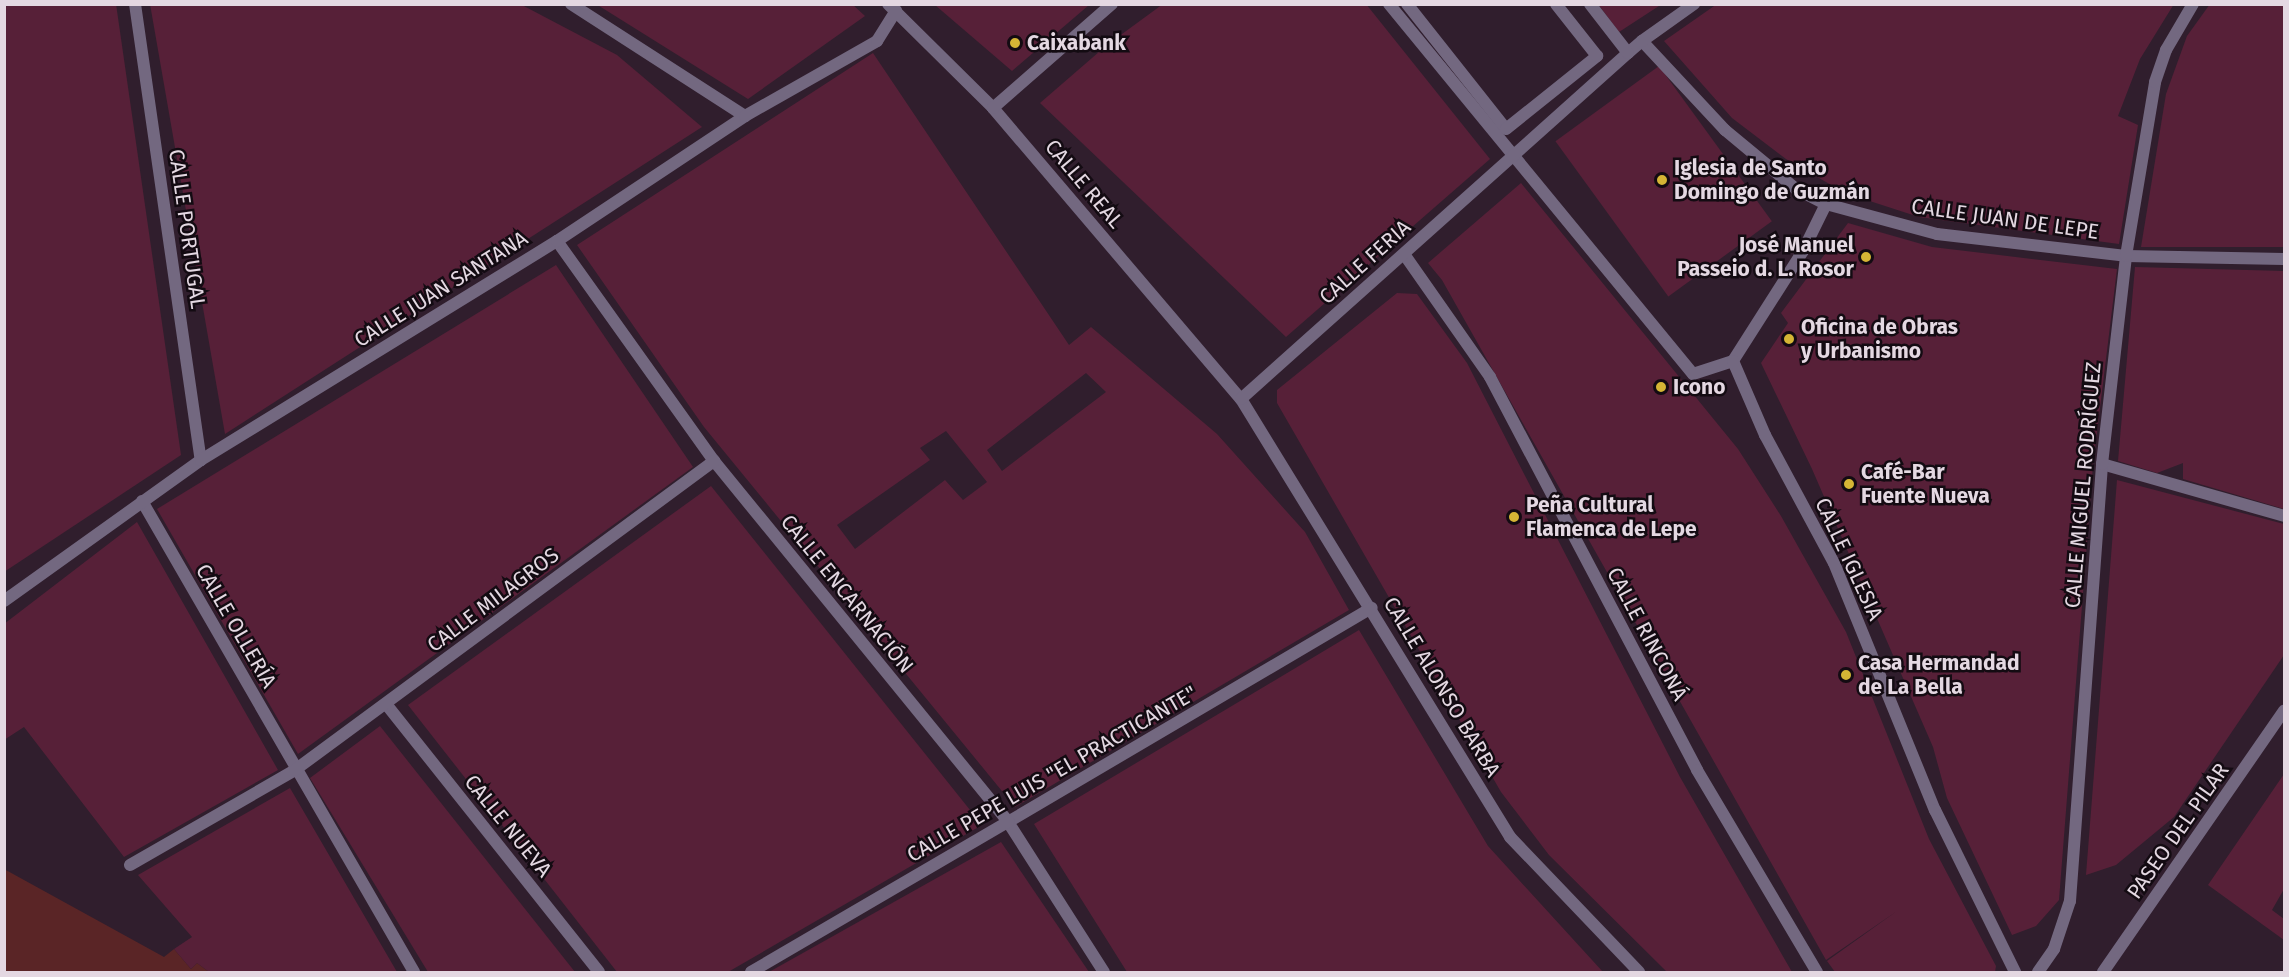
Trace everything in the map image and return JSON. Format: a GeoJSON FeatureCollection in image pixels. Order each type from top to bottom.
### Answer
{"type":"FeatureCollection","features":[{"type":"Feature","properties":{"kind":"street","name":"CALLE PORTUGAL"},"geometry":{"type":"LineString","coordinates":[[135,4],[201,460]]}},
{"type":"Feature","properties":{"kind":"street"},"geometry":{"type":"LineString","coordinates":[[571,4],[746,116]]}},
{"type":"Feature","properties":{"kind":"street"},"geometry":{"type":"LineString","coordinates":[[993,108],[1112,4]]}},
{"type":"Feature","properties":{"kind":"street"},"geometry":{"type":"LineString","coordinates":[[1389,4],[1515,154],[1693,374],[1733,361],[1803,252],[1826,204]]}},
{"type":"Feature","properties":{"kind":"street"},"geometry":{"type":"LineString","coordinates":[[1407,4],[1506,129],[1597,56],[1556,4]]}},
{"type":"Feature","properties":{"kind":"street"},"geometry":{"type":"LineString","coordinates":[[1590,4],[1628,53]]}},
{"type":"Feature","properties":{"kind":"street","name":"CALLE FERIA"},"geometry":{"type":"LineString","coordinates":[[1241,399],[1628,53],[1694,4]]}},
{"type":"Feature","properties":{"kind":"street","name":"CALLE MIGUEL RODRÍGUEZ"},"geometry":{"type":"LineString","coordinates":[[2038,972],[2054,948],[2070,901],[2102,464],[2126,256],[2155,82],[2166,50],[2193,4]]}},
{"type":"Feature","properties":{"kind":"street","name":"CALLE JUAN SANTANA"},"geometry":{"type":"LineString","coordinates":[[4,601],[201,460],[557,241],[746,116],[877,40],[892,8]]}},
{"type":"Feature","properties":{"kind":"street","name":"CALLE REAL"},"geometry":{"type":"LineString","coordinates":[[892,8],[993,108],[1241,399]]}},
{"type":"Feature","properties":{"kind":"street","name":"CALLE JUAN DE LEPE"},"geometry":{"type":"LineString","coordinates":[[1642,41],[1725,130],[1796,189],[1826,204],[1937,234],[2126,256],[2284,259]]}},
{"type":"Feature","properties":{"kind":"street","name":"CALLE ENCARNACIÓN"},"geometry":{"type":"LineString","coordinates":[[557,241],[714,461],[1008,822],[1104,972]]}},
{"type":"Feature","properties":{"kind":"street","name":"CALLE RINCONÁ"},"geometry":{"type":"LineString","coordinates":[[1404,254],[1490,377],[1696,770],[1817,972]]}},
{"type":"Feature","properties":{"kind":"street","name":"CALLE IGLESIA"},"geometry":{"type":"LineString","coordinates":[[1733,361],[1765,435],[1834,563],[1935,810],[2015,972]]}},
{"type":"Feature","properties":{"kind":"street","name":"CALLE ALONSO BARBA"},"geometry":{"type":"LineString","coordinates":[[1241,399],[1372,608],[1510,837],[1639,972]]}},
{"type":"Feature","properties":{"kind":"street","name":"CALLE MILAGROS"},"geometry":{"type":"LineString","coordinates":[[295,770],[714,461]]}},
{"type":"Feature","properties":{"kind":"street"},"geometry":{"type":"LineString","coordinates":[[2102,464],[2284,516]]}},
{"type":"Feature","properties":{"kind":"street","name":"CALLE OLLERÍA"},"geometry":{"type":"LineString","coordinates":[[142,501],[295,770],[414,972]]}},
{"type":"Feature","properties":{"kind":"street","name":"CALLE PEPE LUIS \"EL PRACTICANTE\""},"geometry":{"type":"LineString","coordinates":[[751,972],[1372,608]]}},
{"type":"Feature","properties":{"kind":"street","name":"CALLE NUEVA"},"geometry":{"type":"LineString","coordinates":[[386,705],[599,972]]}},
{"type":"Feature","properties":{"kind":"street","name":"PASEO DEL PILAR"},"geometry":{"type":"LineString","coordinates":[[2103,972],[2284,711]]}},
{"type":"Feature","properties":{"kind":"street"},"geometry":{"type":"LineString","coordinates":[[130,865],[295,770]]}},
{"type":"Feature","properties":{"kind":"shaded area"},"geometry":{"type":"Polygon","coordinates":[[[4,869],[164,957],[174,949],[191,969],[197,963],[209,972],[5,972],[4,869]]]}},
{"type":"Feature","properties":{"kind":"building"},"geometry":{"type":"Polygon","coordinates":[[[4,4],[116,4],[181,455],[4,572],[4,4]]]}},
{"type":"Feature","properties":{"kind":"building"},"geometry":{"type":"Polygon","coordinates":[[[150,4],[520,4],[617,55],[702,127],[225,434],[150,4]]]}},
{"type":"Feature","properties":{"kind":"building"},"geometry":{"type":"Polygon","coordinates":[[[596,4],[852,4],[865,16],[748,99],[596,4]]]}},
{"type":"Feature","properties":{"kind":"building"},"geometry":{"type":"Polygon","coordinates":[[[1163,4],[1366,4],[1490,159],[1286,337],[1040,103],[1107,45],[1163,4]]]}},
{"type":"Feature","properties":{"kind":"building"},"geometry":{"type":"Polygon","coordinates":[[[1598,4],[1662,4],[1619,32],[1598,4]]]}},
{"type":"Feature","properties":{"kind":"building"},"geometry":{"type":"Polygon","coordinates":[[[1717,4],[2174,4],[2140,59],[2118,116],[2138,125],[2119,244],[1919,217],[1845,193],[1786,159],[1732,118],[1664,41],[1717,4]]]}},
{"type":"Feature","properties":{"kind":"building"},"geometry":{"type":"Polygon","coordinates":[[[2210,4],[2284,4],[2284,247],[2141,247],[2166,94],[2187,36],[2210,4]]]}},
{"type":"Feature","properties":{"kind":"building"},"geometry":{"type":"Polygon","coordinates":[[[935,5],[1089,5],[1012,71],[935,5]]]}},
{"type":"Feature","properties":{"kind":"building"},"geometry":{"type":"Polygon","coordinates":[[[873,53],[1069,345],[1091,327],[1217,434],[1305,532],[1349,610],[1015,807],[704,427],[577,245],[873,53]],[[1086,373],[987,450],[1002,471],[1106,392],[1086,373]],[[946,431],[920,448],[930,460],[837,525],[855,549],[945,480],[963,500],[987,482],[946,431]]]}},
{"type":"Feature","properties":{"kind":"building","name":"Iglesia de Santo Domingo de Guzmán"},"geometry":{"type":"Polygon","coordinates":[[[1659,66],[1772,221],[1668,297],[1555,141],[1659,66]]]}},
{"type":"Feature","properties":{"kind":"building"},"geometry":{"type":"Polygon","coordinates":[[[1521,183],[1738,449],[1781,516],[1846,632],[1929,839],[1996,966],[1995,972],[1835,972],[1827,961],[1897,911],[1826,960],[1442,280],[1428,263],[1521,183]]]}},
{"type":"Feature","properties":{"kind":"building"},"geometry":{"type":"Polygon","coordinates":[[[1848,223],[1932,247],[2117,269],[2093,465],[2059,900],[2036,926],[2012,935],[1947,798],[1933,747],[1812,469],[1761,363],[1788,323],[1781,313],[1848,223]]]}},
{"type":"Feature","properties":{"kind":"building"},"geometry":{"type":"Polygon","coordinates":[[[556,265],[693,467],[298,754],[157,509],[556,265]]]}},
{"type":"Feature","properties":{"kind":"building"},"geometry":{"type":"Polygon","coordinates":[[[2135,267],[2284,271],[2284,509],[2183,479],[2183,463],[2157,473],[2118,461],[2135,267]]]}},
{"type":"Feature","properties":{"kind":"building"},"geometry":{"type":"Polygon","coordinates":[[[1397,293],[1417,294],[1467,363],[1680,777],[1792,972],[1667,972],[1549,855],[1501,792],[1277,403],[1277,390],[1397,293]]]}},
{"type":"Feature","properties":{"kind":"building"},"geometry":{"type":"Polygon","coordinates":[[[2117,480],[2284,524],[2284,655],[2174,817],[2116,865],[2086,875],[2117,480]]]}},
{"type":"Feature","properties":{"kind":"building"},"geometry":{"type":"Polygon","coordinates":[[[711,486],[982,825],[728,972],[617,972],[408,705],[711,486]]]}},
{"type":"Feature","properties":{"kind":"building"},"geometry":{"type":"Polygon","coordinates":[[[137,522],[278,770],[124,857],[24,727],[4,740],[4,624],[137,522]]]}},
{"type":"Feature","properties":{"kind":"building"},"geometry":{"type":"Polygon","coordinates":[[[1359,630],[1488,846],[1603,972],[1127,972],[1034,824],[1359,630]]]}},
{"type":"Feature","properties":{"kind":"building"},"geometry":{"type":"Polygon","coordinates":[[[380,726],[575,972],[428,972],[310,778],[380,726]]]}},
{"type":"Feature","properties":{"kind":"building"},"geometry":{"type":"Polygon","coordinates":[[[2284,774],[2284,889],[2272,910],[2284,919],[2284,940],[2208,885],[2284,774]]]}},
{"type":"Feature","properties":{"kind":"building"},"geometry":{"type":"Polygon","coordinates":[[[290,788],[397,972],[209,972],[197,963],[191,969],[174,949],[192,937],[138,875],[290,788]]]}},
{"type":"Feature","properties":{"kind":"building"},"geometry":{"type":"Polygon","coordinates":[[[1001,842],[1089,972],[769,972],[1001,842]]]}},
{"type":"Feature","properties":{"kind":"place","name":"Caixabank"},"geometry":{"type":"Point","coordinates":[1015,43]}},
{"type":"Feature","properties":{"kind":"place","name":"Iglesia de Santo Domingo de Guzmán"},"geometry":{"type":"Point","coordinates":[1662,180]}},
{"type":"Feature","properties":{"kind":"place","name":"José Manuel Passeio d. L. Rosor"},"geometry":{"type":"Point","coordinates":[1866,257]}},
{"type":"Feature","properties":{"kind":"place","name":"Oficina de Obras y Urbanismo"},"geometry":{"type":"Point","coordinates":[1789,339]}},
{"type":"Feature","properties":{"kind":"place","name":"Icono"},"geometry":{"type":"Point","coordinates":[1661,387]}},
{"type":"Feature","properties":{"kind":"place","name":"Café-Bar Fuente Nueva"},"geometry":{"type":"Point","coordinates":[1849,484]}},
{"type":"Feature","properties":{"kind":"place","name":"Peña Cultural Flamenca de Lepe"},"geometry":{"type":"Point","coordinates":[1514,517]}},
{"type":"Feature","properties":{"kind":"place","name":"Casa Hermandad de La Bella"},"geometry":{"type":"Point","coordinates":[1846,675]}}]}
